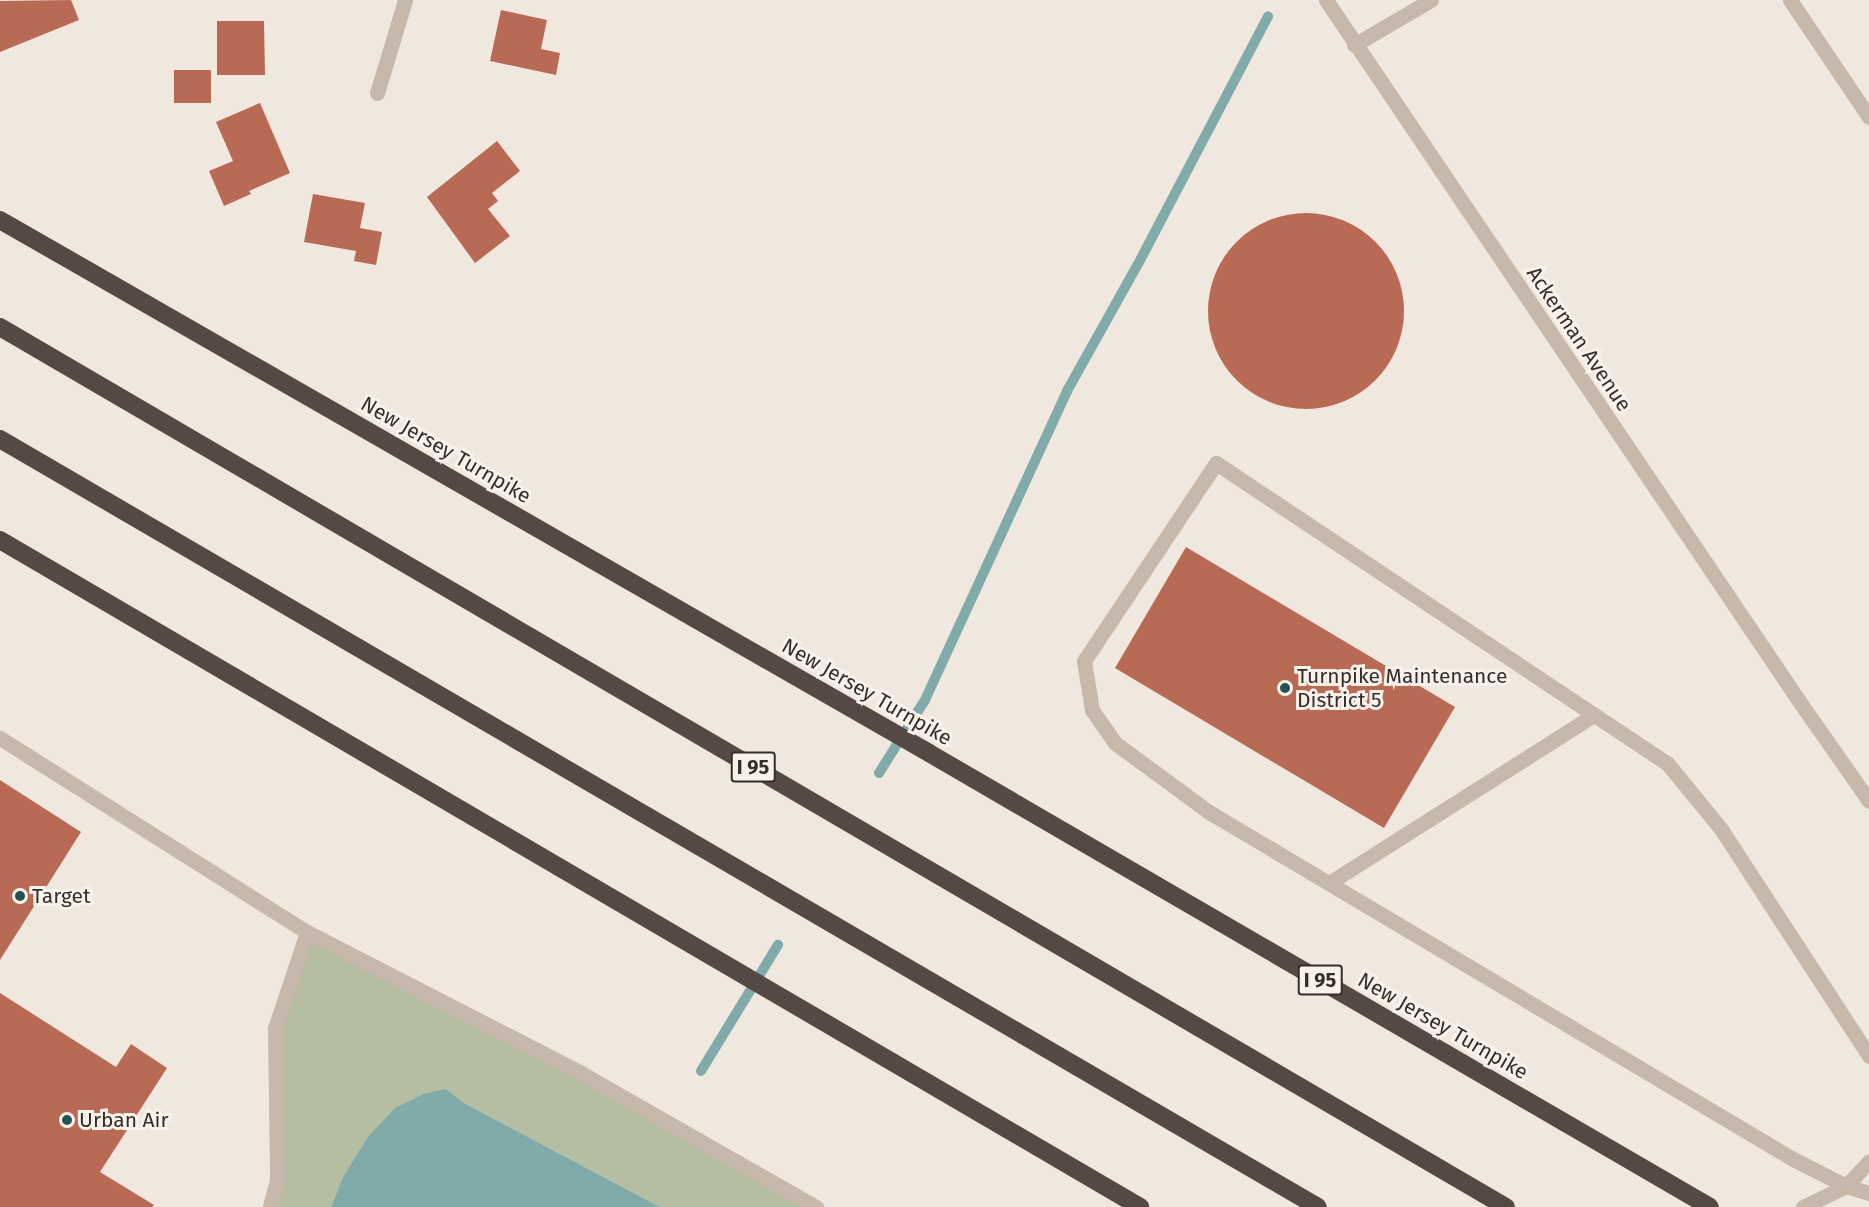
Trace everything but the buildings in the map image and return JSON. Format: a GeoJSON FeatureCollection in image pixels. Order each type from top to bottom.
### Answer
{"type":"FeatureCollection","features":[{"type":"Feature","properties":{"kind":"highway","name":"New Jersey Turnpike"},"geometry":{"type":"LineString","coordinates":[[0,220],[930,753],[1710,1207]]}},
{"type":"Feature","properties":{"kind":"highway","name":"I 95"},"geometry":{"type":"LineString","coordinates":[[0,327],[1506,1207]]}},
{"type":"Feature","properties":{"kind":"highway"},"geometry":{"type":"LineString","coordinates":[[0,439],[1318,1207]]}},
{"type":"Feature","properties":{"kind":"highway"},"geometry":{"type":"LineString","coordinates":[[0,540],[1140,1207]]}},
{"type":"Feature","properties":{"kind":"street"},"geometry":{"type":"LineString","coordinates":[[378,93],[405,0]]}},
{"type":"Feature","properties":{"kind":"street","name":"Ackerman Avenue"},"geometry":{"type":"LineString","coordinates":[[1326,0],[1354,45],[1798,700],[1867,793]]}},
{"type":"Feature","properties":{"kind":"street"},"geometry":{"type":"LineString","coordinates":[[1354,45],[1431,0]]}},
{"type":"Feature","properties":{"kind":"street"},"geometry":{"type":"LineString","coordinates":[[1790,0],[1869,117]]}},
{"type":"Feature","properties":{"kind":"street"},"geometry":{"type":"LineString","coordinates":[[1869,1056],[1721,829],[1668,764],[1216,464],[1084,661],[1092,710],[1115,743],[1209,812],[1793,1159],[1846,1186],[1869,1194]]}},
{"type":"Feature","properties":{"kind":"street"},"geometry":{"type":"LineString","coordinates":[[1329,883],[1593,715]]}},
{"type":"Feature","properties":{"kind":"street"},"geometry":{"type":"LineString","coordinates":[[0,738],[307,932],[581,1073],[816,1207]]}},
{"type":"Feature","properties":{"kind":"street"},"geometry":{"type":"LineString","coordinates":[[270,1207],[277,1180],[275,1028],[307,932]]}},
{"type":"Feature","properties":{"kind":"street"},"geometry":{"type":"LineString","coordinates":[[1803,1207],[1846,1186],[1869,1161]]}},
{"type":"Feature","properties":{"kind":"green space"},"geometry":{"type":"Polygon","coordinates":[[[307,932],[816,1207],[660,1207],[464,1103],[446,1089],[342,1179],[331,1207],[270,1207],[275,1028],[307,932]]]}},
{"type":"Feature","properties":{"kind":"water"},"geometry":{"type":"Polygon","coordinates":[[[446,1089],[464,1103],[660,1207],[331,1207],[342,1179],[368,1137],[395,1108],[424,1094],[446,1089]]]}},
{"type":"Feature","properties":{"kind":"waterway"},"geometry":{"type":"LineString","coordinates":[[879,773],[925,700],[1067,391],[1137,266],[1268,16]]}},
{"type":"Feature","properties":{"kind":"waterway"},"geometry":{"type":"LineString","coordinates":[[701,1071],[778,945]]}},
{"type":"Feature","properties":{"kind":"place","name":"Turnpike Maintenance District 5"},"geometry":{"type":"Point","coordinates":[1285,688]}},
{"type":"Feature","properties":{"kind":"place","name":"Target"},"geometry":{"type":"Point","coordinates":[20,896]}},
{"type":"Feature","properties":{"kind":"place","name":"Urban Air"},"geometry":{"type":"Point","coordinates":[67,1120]}}]}
